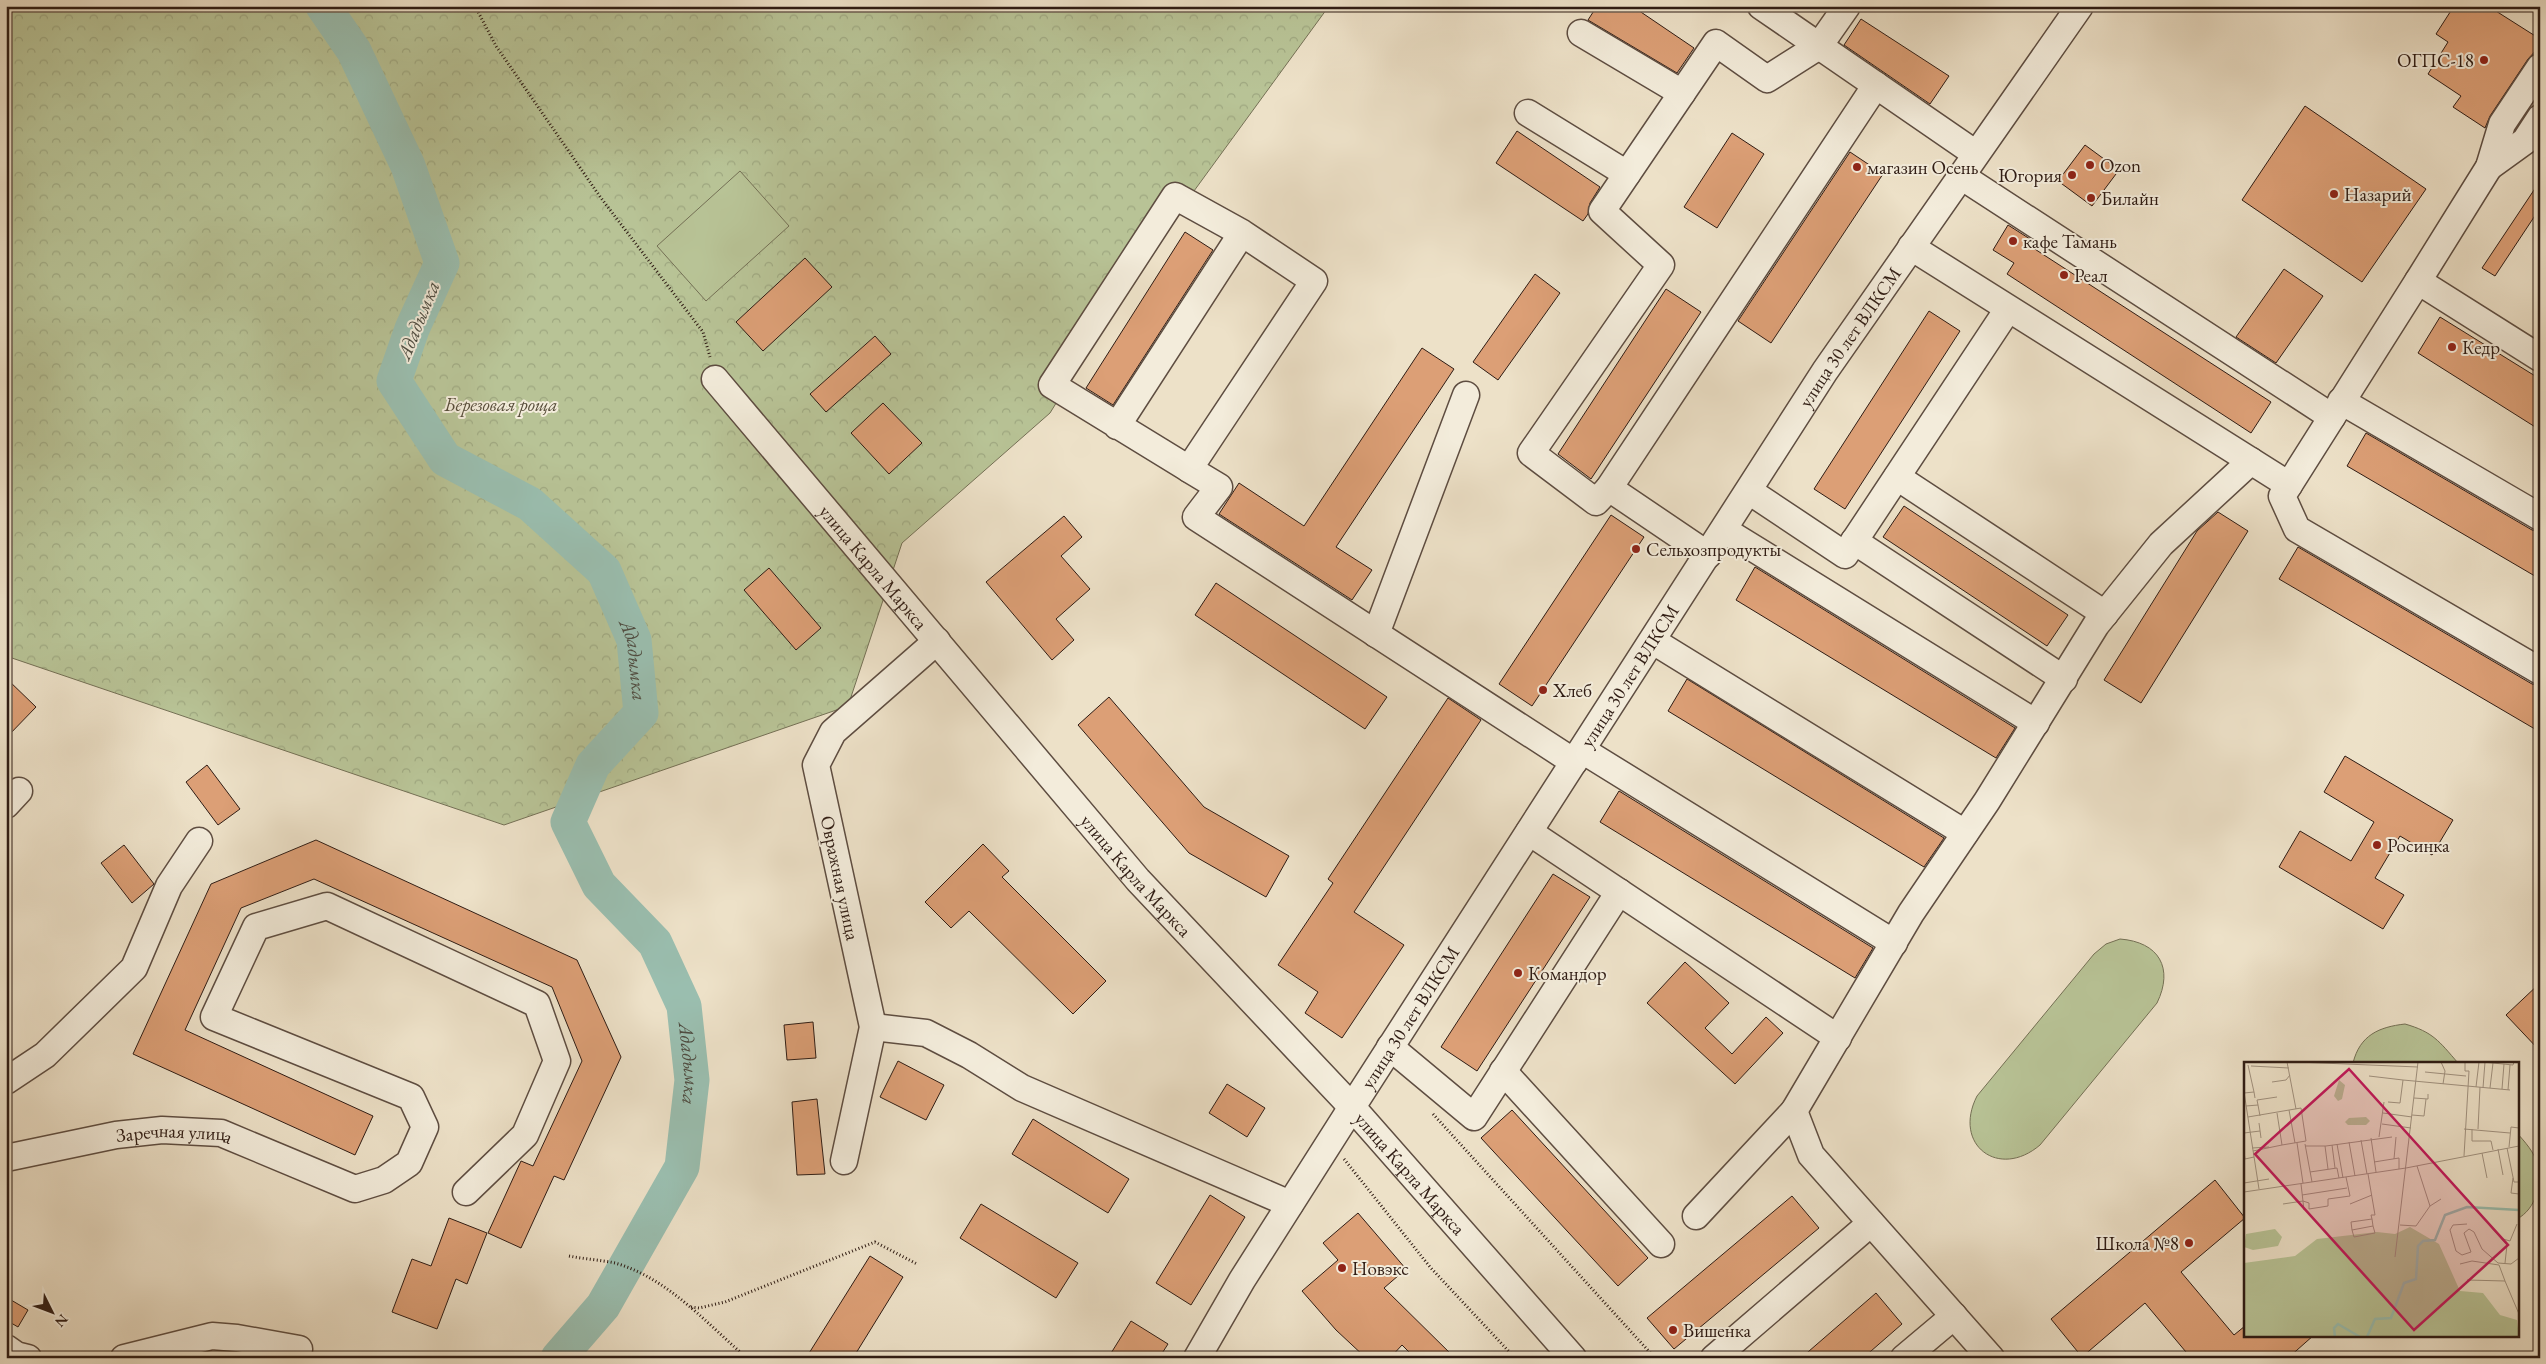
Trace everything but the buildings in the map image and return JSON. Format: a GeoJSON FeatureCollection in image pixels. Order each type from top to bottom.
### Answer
{"type":"FeatureCollection","features":[{"type":"Feature","properties":{"kind":"street"},"geometry":{"type":"LineString","coordinates":[[1761,6],[1976,154]]}},
{"type":"Feature","properties":{"kind":"street"},"geometry":{"type":"LineString","coordinates":[[1847,6],[1819,46],[1767,78],[1716,43],[1602,211],[1661,264],[1531,453],[1596,502],[1608,488],[1876,85]]}},
{"type":"Feature","properties":{"kind":"street","name":"улица 30 лет ВЛКСМ"},"geometry":{"type":"LineString","coordinates":[[1197,1358],[1242,1280],[1290,1204],[1825,371],[2080,6]]}},
{"type":"Feature","properties":{"kind":"street"},"geometry":{"type":"LineString","coordinates":[[1581,33],[1682,93]]}},
{"type":"Feature","properties":{"kind":"street"},"geometry":{"type":"LineString","coordinates":[[2540,67],[2502,124],[2489,167],[2282,496],[2297,529],[2540,671]]}},
{"type":"Feature","properties":{"kind":"street"},"geometry":{"type":"LineString","coordinates":[[1528,113],[1627,174]]}},
{"type":"Feature","properties":{"kind":"street"},"geometry":{"type":"LineString","coordinates":[[2489,167],[2525,141],[2540,118]]}},
{"type":"Feature","properties":{"kind":"street"},"geometry":{"type":"LineString","coordinates":[[1961,176],[2336,409],[2540,517]]}},
{"type":"Feature","properties":{"kind":"street"},"geometry":{"type":"LineString","coordinates":[[1189,469],[1314,281],[1242,233],[1175,196],[1052,385],[1117,426],[1219,487],[1196,517],[1376,634],[1894,943]]}},
{"type":"Feature","properties":{"kind":"street"},"geometry":{"type":"LineString","coordinates":[[1117,426],[1242,233]]}},
{"type":"Feature","properties":{"kind":"street"},"geometry":{"type":"LineString","coordinates":[[1911,248],[2289,485]]}},
{"type":"Feature","properties":{"kind":"street"},"geometry":{"type":"LineString","coordinates":[[2418,281],[2540,358]]}},
{"type":"Feature","properties":{"kind":"street"},"geometry":{"type":"LineString","coordinates":[[1749,491],[1844,555],[2008,309]]}},
{"type":"Feature","properties":{"kind":"street","name":"улица Карла Маркса"},"geometry":{"type":"LineString","coordinates":[[715,378],[1138,880],[1352,1107],[1573,1358]]}},
{"type":"Feature","properties":{"kind":"street"},"geometry":{"type":"LineString","coordinates":[[1376,634],[1466,395]]}},
{"type":"Feature","properties":{"kind":"street"},"geometry":{"type":"LineString","coordinates":[[1696,1216],[1794,1111],[1894,943],[2064,679],[2096,625],[2160,544],[2251,461]]}},
{"type":"Feature","properties":{"kind":"street"},"geometry":{"type":"LineString","coordinates":[[1897,477],[2105,614]]}},
{"type":"Feature","properties":{"kind":"street"},"geometry":{"type":"LineString","coordinates":[[1608,488],[1708,555]]}},
{"type":"Feature","properties":{"kind":"street"},"geometry":{"type":"LineString","coordinates":[[1724,530],[2036,723]]}},
{"type":"Feature","properties":{"kind":"street"},"geometry":{"type":"LineString","coordinates":[[1854,541],[2064,679]]}},
{"type":"Feature","properties":{"kind":"street"},"geometry":{"type":"LineString","coordinates":[[1653,641],[1965,833]]}},
{"type":"Feature","properties":{"kind":"street","name":"Овражная улица"},"geometry":{"type":"LineString","coordinates":[[844,1161],[873,1026],[816,765],[834,732],[937,642]]}},
{"type":"Feature","properties":{"kind":"street"},"geometry":{"type":"LineString","coordinates":[[1529,832],[1838,1038]]}},
{"type":"Feature","properties":{"kind":"street"},"geometry":{"type":"LineString","coordinates":[[6,1081],[45,1055],[134,968],[169,886],[199,842]]}},
{"type":"Feature","properties":{"kind":"street"},"geometry":{"type":"LineString","coordinates":[[1390,1047],[1474,1117],[1619,892]]}},
{"type":"Feature","properties":{"kind":"street","name":"Заречная улица"},"geometry":{"type":"LineString","coordinates":[[6,1158],[116,1134],[162,1130],[221,1133],[355,1189],[384,1180],[409,1163],[425,1127],[411,1097],[214,1017],[256,927],[327,906],[537,1004],[557,1061],[525,1135],[466,1192]]}},
{"type":"Feature","properties":{"kind":"street"},"geometry":{"type":"LineString","coordinates":[[873,1026],[926,1033],[969,1054],[1022,1088],[1290,1204]]}},
{"type":"Feature","properties":{"kind":"street"},"geometry":{"type":"LineString","coordinates":[[1503,1072],[1661,1244]]}},
{"type":"Feature","properties":{"kind":"street"},"geometry":{"type":"LineString","coordinates":[[1794,1111],[1811,1154],[1991,1358]]}},
{"type":"Feature","properties":{"kind":"street"},"geometry":{"type":"LineString","coordinates":[[1714,1358],[1871,1222]]}},
{"type":"Feature","properties":{"kind":"street"},"geometry":{"type":"LineString","coordinates":[[1904,1358],[1954,1316]]}},
{"type":"Feature","properties":{"kind":"street"},"geometry":{"type":"LineString","coordinates":[[124,1358],[212,1336],[236,1338],[299,1349]]}},
{"type":"Feature","properties":{"kind":"street"},"geometry":{"type":"LineString","coordinates":[[6,1348],[16,1355],[28,1358]]}},
{"type":"Feature","properties":{"kind":"path"},"geometry":{"type":"LineString","coordinates":[[475,6],[496,46],[601,198],[703,332],[715,378]]}},
{"type":"Feature","properties":{"kind":"path"},"geometry":{"type":"LineString","coordinates":[[1432,1113],[1654,1358]]}},
{"type":"Feature","properties":{"kind":"path"},"geometry":{"type":"LineString","coordinates":[[1331,1140],[1430,1267],[1515,1358]]}},
{"type":"Feature","properties":{"kind":"path"},"geometry":{"type":"LineString","coordinates":[[691,1307],[699,1308],[725,1302],[875,1242],[917,1264]]}},
{"type":"Feature","properties":{"kind":"path"},"geometry":{"type":"LineString","coordinates":[[569,1256],[616,1264],[646,1277],[691,1307],[703,1320],[747,1358]]}},
{"type":"Feature","properties":{"kind":"green space","name":"Березовая роща"},"geometry":{"type":"Polygon","coordinates":[[[6,6],[1329,6],[1148,254],[1050,413],[902,543],[848,706],[504,825],[6,656],[6,6]]]}},
{"type":"Feature","properties":{"kind":"green space"},"geometry":{"type":"Polygon","coordinates":[[[740,171],[789,226],[706,301],[657,246],[740,171]]]}},
{"type":"Feature","properties":{"kind":"green space"},"geometry":{"type":"Polygon","coordinates":[[[2120,939],[2145,945],[2160,959],[2164,979],[2157,1003],[2040,1145],[2024,1155],[2009,1159],[1995,1158],[1984,1152],[1975,1142],[1971,1129],[1971,1114],[1977,1096],[2094,954],[2106,944],[2120,939]]]}},
{"type":"Feature","properties":{"kind":"green space"},"geometry":{"type":"Polygon","coordinates":[[[2405,1024],[2429,1034],[2457,1062],[2353,1062],[2356,1053],[2366,1039],[2379,1030],[2405,1024]]]}},
{"type":"Feature","properties":{"kind":"green space"},"geometry":{"type":"Polygon","coordinates":[[[2518,1134],[2534,1155],[2539,1171],[2536,1195],[2524,1215],[2518,1218],[2518,1134]]]}},
{"type":"Feature","properties":{"kind":"waterway","name":"Ададымка"},"geometry":{"type":"LineString","coordinates":[[323,6],[354,51],[408,166],[442,263],[412,329],[394,381],[445,459],[530,504],[604,571],[634,640],[641,713],[593,765],[568,822],[599,885],[655,943],[684,1006],[692,1080],[682,1167],[603,1306],[558,1358]]}},
{"type":"Feature","properties":{"kind":"place","name":"ОГПС-18"},"geometry":{"type":"Point","coordinates":[2484,60]}},
{"type":"Feature","properties":{"kind":"place","name":"Ozon"},"geometry":{"type":"Point","coordinates":[2090,165]}},
{"type":"Feature","properties":{"kind":"place","name":"магазин Осень"},"geometry":{"type":"Point","coordinates":[1857,167]}},
{"type":"Feature","properties":{"kind":"place","name":"Югория"},"geometry":{"type":"Point","coordinates":[2072,175]}},
{"type":"Feature","properties":{"kind":"place","name":"Назарий"},"geometry":{"type":"Point","coordinates":[2334,194]}},
{"type":"Feature","properties":{"kind":"place","name":"Билайн"},"geometry":{"type":"Point","coordinates":[2091,198]}},
{"type":"Feature","properties":{"kind":"place","name":"кафе Тамань"},"geometry":{"type":"Point","coordinates":[2013,241]}},
{"type":"Feature","properties":{"kind":"place","name":"Реал"},"geometry":{"type":"Point","coordinates":[2064,275]}},
{"type":"Feature","properties":{"kind":"place","name":"Кедр"},"geometry":{"type":"Point","coordinates":[2452,347]}},
{"type":"Feature","properties":{"kind":"place","name":"Сельхозпродукты"},"geometry":{"type":"Point","coordinates":[1636,549]}},
{"type":"Feature","properties":{"kind":"place","name":"Хлеб"},"geometry":{"type":"Point","coordinates":[1543,690]}},
{"type":"Feature","properties":{"kind":"place","name":"Росинка"},"geometry":{"type":"Point","coordinates":[2377,845]}},
{"type":"Feature","properties":{"kind":"place","name":"Командор"},"geometry":{"type":"Point","coordinates":[1518,973]}},
{"type":"Feature","properties":{"kind":"place","name":"Школа №8"},"geometry":{"type":"Point","coordinates":[2189,1243]}},
{"type":"Feature","properties":{"kind":"place","name":"Новэкс"},"geometry":{"type":"Point","coordinates":[1342,1268]}},
{"type":"Feature","properties":{"kind":"place","name":"Вишенка"},"geometry":{"type":"Point","coordinates":[1673,1330]}}]}
